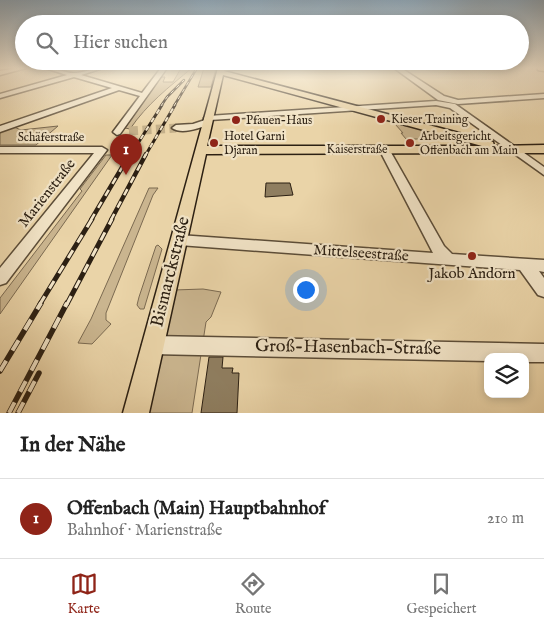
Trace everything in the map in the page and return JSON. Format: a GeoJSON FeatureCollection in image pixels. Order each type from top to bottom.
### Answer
{"type":"FeatureCollection","features":[{"type":"Feature","properties":{"kind":"main road","name":"Bismarckstraße"},"geometry":{"type":"LineString","coordinates":[[136,413],[216,87]]}},
{"type":"Feature","properties":{"kind":"main road"},"geometry":{"type":"LineString","coordinates":[[284,87],[512,149]]}},
{"type":"Feature","properties":{"kind":"main road","name":"Kaiserstraße"},"geometry":{"type":"LineString","coordinates":[[201,150],[544,149]]}},
{"type":"Feature","properties":{"kind":"street"},"geometry":{"type":"LineString","coordinates":[[0,96],[30,87]]}},
{"type":"Feature","properties":{"kind":"street"},"geometry":{"type":"LineString","coordinates":[[112,87],[143,95]]}},
{"type":"Feature","properties":{"kind":"street"},"geometry":{"type":"LineString","coordinates":[[129,131],[117,132],[149,87]]}},
{"type":"Feature","properties":{"kind":"street"},"geometry":{"type":"LineString","coordinates":[[421,87],[438,101]]}},
{"type":"Feature","properties":{"kind":"street"},"geometry":{"type":"LineString","coordinates":[[0,129],[117,89]]}},
{"type":"Feature","properties":{"kind":"street"},"geometry":{"type":"LineString","coordinates":[[176,128],[194,127],[207,123],[438,101],[455,104],[544,96]]}},
{"type":"Feature","properties":{"kind":"street"},"geometry":{"type":"LineString","coordinates":[[455,104],[544,172]]}},
{"type":"Feature","properties":{"kind":"street"},"geometry":{"type":"LineString","coordinates":[[384,149],[439,250],[448,260]]}},
{"type":"Feature","properties":{"kind":"street","name":"Schäferstraße"},"geometry":{"type":"LineString","coordinates":[[0,150],[102,150]]}},
{"type":"Feature","properties":{"kind":"street","name":"Marienstraße"},"geometry":{"type":"LineString","coordinates":[[0,279],[102,150]]}},
{"type":"Feature","properties":{"kind":"street","name":"Mittelseestraße"},"geometry":{"type":"LineString","coordinates":[[178,240],[544,266]]}},
{"type":"Feature","properties":{"kind":"street"},"geometry":{"type":"LineString","coordinates":[[525,265],[544,290]]}},
{"type":"Feature","properties":{"kind":"street","name":"Groß-Hasenbach-Straße"},"geometry":{"type":"LineString","coordinates":[[152,345],[544,353]]}},
{"type":"Feature","properties":{"kind":"shaded area"},"geometry":{"type":"Polygon","coordinates":[[[154,87],[169,87],[151,104],[130,129],[125,128],[154,87]]]}},
{"type":"Feature","properties":{"kind":"shaded area"},"geometry":{"type":"Polygon","coordinates":[[[395,124],[435,131],[440,136],[435,136],[436,139],[406,139],[395,124]]]}},
{"type":"Feature","properties":{"kind":"shaded area"},"geometry":{"type":"Polygon","coordinates":[[[58,126],[36,145],[0,145],[0,132],[14,127],[21,130],[58,126]]]}},
{"type":"Feature","properties":{"kind":"shaded area"},"geometry":{"type":"Polygon","coordinates":[[[106,155],[112,155],[0,314],[0,298],[82,191],[80,189],[106,155]]]}},
{"type":"Feature","properties":{"kind":"shaded area"},"geometry":{"type":"Polygon","coordinates":[[[149,188],[158,188],[153,195],[106,313],[106,320],[111,324],[92,344],[78,343],[91,319],[149,188]]]}},
{"type":"Feature","properties":{"kind":"shaded area"},"geometry":{"type":"Polygon","coordinates":[[[158,245],[162,249],[144,309],[140,309],[137,305],[139,297],[156,246],[158,245]]]}},
{"type":"Feature","properties":{"kind":"shaded area"},"geometry":{"type":"Polygon","coordinates":[[[203,289],[221,292],[211,317],[206,322],[192,413],[148,413],[174,290],[203,289]]]}},
{"type":"Feature","properties":{"kind":"building"},"geometry":{"type":"Polygon","coordinates":[[[266,183],[290,183],[293,195],[265,197],[266,183]]]}},
{"type":"Feature","properties":{"kind":"building"},"geometry":{"type":"Polygon","coordinates":[[[209,357],[223,357],[222,368],[233,368],[232,373],[239,373],[237,413],[201,413],[209,357]]]}},
{"type":"Feature","properties":{"kind":"tunnel"},"geometry":{"type":"LineString","coordinates":[[129,131],[176,128]]}},
{"type":"Feature","properties":{"kind":"railway"},"geometry":{"type":"LineString","coordinates":[[161,106],[177,87]]}},
{"type":"Feature","properties":{"kind":"railway"},"geometry":{"type":"LineString","coordinates":[[174,106],[185,87]]}},
{"type":"Feature","properties":{"kind":"railway"},"geometry":{"type":"LineString","coordinates":[[130,156],[162,105]]}},
{"type":"Feature","properties":{"kind":"railway"},"geometry":{"type":"LineString","coordinates":[[145,156],[175,105]]}},
{"type":"Feature","properties":{"kind":"railway"},"geometry":{"type":"LineString","coordinates":[[91,220],[130,154]]}},
{"type":"Feature","properties":{"kind":"railway"},"geometry":{"type":"LineString","coordinates":[[111,220],[146,154]]}},
{"type":"Feature","properties":{"kind":"railway"},"geometry":{"type":"LineString","coordinates":[[40,304],[92,219]]}},
{"type":"Feature","properties":{"kind":"railway"},"geometry":{"type":"LineString","coordinates":[[67,304],[112,219]]}},
{"type":"Feature","properties":{"kind":"railway"},"geometry":{"type":"LineString","coordinates":[[0,371],[41,303]]}},
{"type":"Feature","properties":{"kind":"railway"},"geometry":{"type":"LineString","coordinates":[[9,413],[67,303]]}},
{"type":"Feature","properties":{"kind":"railway"},"geometry":{"type":"LineString","coordinates":[[18,413],[39,373]]}},
{"type":"Feature","properties":{"kind":"place","name":"Kieser Training"},"geometry":{"type":"Point","coordinates":[381,119]}},
{"type":"Feature","properties":{"kind":"place","name":"Pfauen-Haus"},"geometry":{"type":"Point","coordinates":[236,120]}},
{"type":"Feature","properties":{"kind":"place","name":"Hotel Garni Djaran"},"geometry":{"type":"Point","coordinates":[214,143]}},
{"type":"Feature","properties":{"kind":"place","name":"Arbeitsgericht Offenbach am Main"},"geometry":{"type":"Point","coordinates":[410,143]}},
{"type":"Feature","properties":{"kind":"place","name":"Offenbach (Main) Hauptbahnhof"},"geometry":{"type":"Point","coordinates":[126,175]}},
{"type":"Feature","properties":{"kind":"place","name":"Jakob Andorn"},"geometry":{"type":"Point","coordinates":[472,256]}}]}
